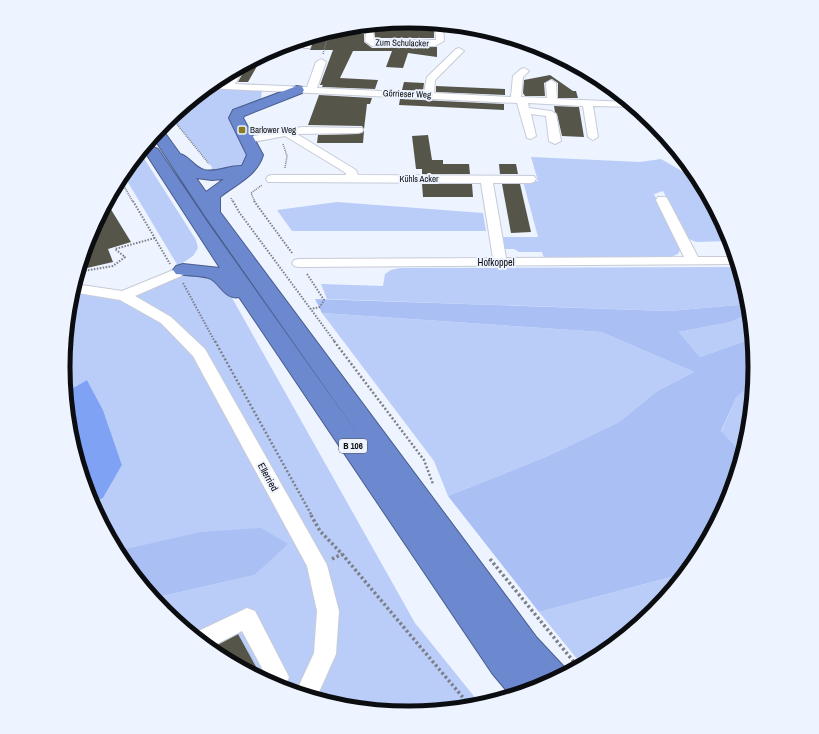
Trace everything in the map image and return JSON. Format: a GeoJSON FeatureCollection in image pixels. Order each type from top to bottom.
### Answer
{"type":"FeatureCollection","features":[{"type":"Feature","properties":{"kind":"highway"},"geometry":{"type":"LineString","coordinates":[[180,271],[203,252],[212,194],[239,177],[254,161],[255,155],[236,118],[238,113],[304,90]]}},
{"type":"Feature","properties":{"kind":"highway","name":"B 106"},"geometry":{"type":"LineString","coordinates":[[161,137],[170,151],[207,220],[267,322],[503,663],[523,686]]}},
{"type":"Feature","properties":{"kind":"highway","name":"B 106"},"geometry":{"type":"LineString","coordinates":[[151,148],[526,648],[550,675]]}},
{"type":"Feature","properties":{"kind":"highway"},"geometry":{"type":"LineString","coordinates":[[170,151],[195,172],[211,175],[233,173],[250,166]]}},
{"type":"Feature","properties":{"kind":"highway"},"geometry":{"type":"LineString","coordinates":[[180,271],[216,273],[267,322]]}},
{"type":"Feature","properties":{"kind":"street","name":"Zum Schulacker"},"geometry":{"type":"LineString","coordinates":[[370,31],[369,41],[372,43],[435,43],[440,40],[439,30]]}},
{"type":"Feature","properties":{"kind":"street"},"geometry":{"type":"LineString","coordinates":[[429,95],[430,79],[459,51]]}},
{"type":"Feature","properties":{"kind":"street"},"geometry":{"type":"LineString","coordinates":[[304,90],[321,62]]}},
{"type":"Feature","properties":{"kind":"street"},"geometry":{"type":"LineString","coordinates":[[524,71],[518,76],[519,99],[524,110],[531,136]]}},
{"type":"Feature","properties":{"kind":"street"},"geometry":{"type":"LineString","coordinates":[[229,87],[235,76]]}},
{"type":"Feature","properties":{"kind":"street"},"geometry":{"type":"LineString","coordinates":[[552,83],[552,101]]}},
{"type":"Feature","properties":{"kind":"street","name":"Görrieser Weg"},"geometry":{"type":"LineString","coordinates":[[219,86],[623,104]]}},
{"type":"Feature","properties":{"kind":"street","name":"Görrieser Weg"},"geometry":{"type":"LineString","coordinates":[[605,103],[616,98]]}},
{"type":"Feature","properties":{"kind":"street"},"geometry":{"type":"LineString","coordinates":[[588,102],[594,137]]}},
{"type":"Feature","properties":{"kind":"street"},"geometry":{"type":"LineString","coordinates":[[524,110],[552,114],[555,141]]}},
{"type":"Feature","properties":{"kind":"street"},"geometry":{"type":"LineString","coordinates":[[248,140],[302,130],[358,130]]}},
{"type":"Feature","properties":{"kind":"street"},"geometry":{"type":"LineString","coordinates":[[287,133],[352,172],[352,179]]}},
{"type":"Feature","properties":{"kind":"street","name":"Kühls Acker"},"geometry":{"type":"LineString","coordinates":[[272,179],[530,179]]}},
{"type":"Feature","properties":{"kind":"street"},"geometry":{"type":"LineString","coordinates":[[486,179],[500,262]]}},
{"type":"Feature","properties":{"kind":"street"},"geometry":{"type":"LineString","coordinates":[[662,200],[693,261]]}},
{"type":"Feature","properties":{"kind":"street","name":"Hofkoppel"},"geometry":{"type":"LineString","coordinates":[[299,263],[732,261]]}},
{"type":"Feature","properties":{"kind":"street"},"geometry":{"type":"LineString","coordinates":[[124,296],[180,271]]}},
{"type":"Feature","properties":{"kind":"street","name":"Ellerried"},"geometry":{"type":"LineString","coordinates":[[80,289],[124,296],[166,320],[199,353],[317,565],[328,611],[325,654],[308,690]]}},
{"type":"Feature","properties":{"kind":"street"},"geometry":{"type":"LineString","coordinates":[[206,638],[247,618],[278,676],[275,678]]}},
{"type":"Feature","properties":{"kind":"path"},"geometry":{"type":"LineString","coordinates":[[321,62],[327,39]]}},
{"type":"Feature","properties":{"kind":"path"},"geometry":{"type":"LineString","coordinates":[[175,122],[212,167],[211,175]]}},
{"type":"Feature","properties":{"kind":"path"},"geometry":{"type":"LineString","coordinates":[[274,135],[284,145],[287,155],[287,164],[283,171],[254,190],[251,193],[252,198],[321,294],[324,300],[320,307],[311,309]]}},
{"type":"Feature","properties":{"kind":"path"},"geometry":{"type":"LineString","coordinates":[[124,185],[170,265],[180,271],[320,531],[342,554],[466,701]]}},
{"type":"Feature","properties":{"kind":"path"},"geometry":{"type":"LineString","coordinates":[[229,195],[239,212],[424,460],[435,490]]}},
{"type":"Feature","properties":{"kind":"path"},"geometry":{"type":"LineString","coordinates":[[84,271],[114,266],[125,257],[115,249],[154,238]]}},
{"type":"Feature","properties":{"kind":"path"},"geometry":{"type":"LineString","coordinates":[[486,554],[575,663]]}},
{"type":"Feature","properties":{"kind":"shaded area"},"geometry":{"type":"Polygon","coordinates":[[[219,86],[262,88],[261,103],[243,110],[242,130],[250,166],[211,175],[212,167],[175,122],[219,86]]]}},
{"type":"Feature","properties":{"kind":"shaded area"},"geometry":{"type":"Polygon","coordinates":[[[531,157],[640,162],[661,159],[688,174],[714,217],[725,241],[696,242],[687,238],[663,191],[654,194],[680,250],[678,254],[671,257],[544,258],[542,252],[519,252],[514,249],[504,249],[502,237],[538,237],[523,181],[538,181],[531,157]]]}},
{"type":"Feature","properties":{"kind":"shaded area"},"geometry":{"type":"Polygon","coordinates":[[[144,158],[196,240],[198,248],[193,256],[178,266],[127,181],[144,158]]]}},
{"type":"Feature","properties":{"kind":"shaded area"},"geometry":{"type":"Polygon","coordinates":[[[337,202],[483,213],[486,231],[292,231],[277,210],[337,202]]]}},
{"type":"Feature","properties":{"kind":"shaded area"},"geometry":{"type":"Polygon","coordinates":[[[734,267],[743,305],[669,311],[327,299],[321,284],[383,286],[385,274],[391,270],[400,268],[734,267]]]}},
{"type":"Feature","properties":{"kind":"shaded area"},"geometry":{"type":"Polygon","coordinates":[[[177,273],[207,275],[227,289],[415,623],[476,699],[432,705],[387,705],[343,699],[301,688],[260,671],[221,649],[186,622],[160,597],[255,575],[287,544],[125,551],[105,517],[98,500],[103,498],[122,465],[103,410],[87,380],[71,389],[70,367],[73,323],[80,289],[124,296],[177,273]]]}},
{"type":"Feature","properties":{"kind":"shaded area"},"geometry":{"type":"Polygon","coordinates":[[[315,299],[669,311],[743,305],[745,316],[731,322],[679,332],[700,357],[745,341],[748,343],[748,387],[736,398],[721,431],[738,450],[737,455],[723,497],[703,537],[676,576],[539,612],[448,496],[548,456],[619,422],[657,391],[694,372],[601,332],[322,313],[315,299]]]}},
{"type":"Feature","properties":{"kind":"shaded area"},"geometry":{"type":"Polygon","coordinates":[[[322,313],[601,332],[694,372],[657,391],[619,422],[548,456],[448,496],[434,461],[322,313]]]}},
{"type":"Feature","properties":{"kind":"shaded area"},"geometry":{"type":"Polygon","coordinates":[[[745,316],[748,343],[745,341],[700,357],[679,332],[731,322],[745,316]]]}},
{"type":"Feature","properties":{"kind":"shaded area"},"geometry":{"type":"Polygon","coordinates":[[[87,380],[103,410],[122,465],[103,498],[98,500],[82,455],[73,411],[71,389],[87,380]]]}},
{"type":"Feature","properties":{"kind":"shaded area"},"geometry":{"type":"Polygon","coordinates":[[[748,387],[746,411],[738,450],[721,432],[736,398],[748,387]]]}},
{"type":"Feature","properties":{"kind":"shaded area"},"geometry":{"type":"Polygon","coordinates":[[[261,528],[288,544],[255,575],[160,597],[124,549],[201,532],[261,528]]]}},
{"type":"Feature","properties":{"kind":"shaded area"},"geometry":{"type":"Polygon","coordinates":[[[676,576],[664,591],[633,622],[598,649],[579,661],[539,612],[676,576]]]}},
{"type":"Feature","properties":{"kind":"building"},"geometry":{"type":"Polygon","coordinates":[[[410,28],[434,29],[434,38],[375,38],[374,30],[410,28]]]}},
{"type":"Feature","properties":{"kind":"building"},"geometry":{"type":"Polygon","coordinates":[[[354,33],[364,34],[364,42],[372,48],[437,47],[437,57],[408,53],[403,68],[386,67],[392,51],[353,51],[340,78],[378,80],[375,89],[322,87],[323,85],[320,85],[333,50],[310,50],[312,43],[354,33]]]}},
{"type":"Feature","properties":{"kind":"building"},"geometry":{"type":"Polygon","coordinates":[[[258,64],[248,82],[238,82],[244,71],[258,64]]]}},
{"type":"Feature","properties":{"kind":"building"},"geometry":{"type":"Polygon","coordinates":[[[550,75],[573,91],[576,91],[578,98],[558,98],[558,83],[552,79],[544,83],[545,96],[525,96],[523,93],[524,80],[550,75]]]}},
{"type":"Feature","properties":{"kind":"building"},"geometry":{"type":"Polygon","coordinates":[[[404,82],[424,83],[423,91],[402,90],[404,82]]]}},
{"type":"Feature","properties":{"kind":"building"},"geometry":{"type":"Polygon","coordinates":[[[436,86],[505,89],[505,95],[436,92],[436,86]]]}},
{"type":"Feature","properties":{"kind":"building"},"geometry":{"type":"Polygon","coordinates":[[[319,95],[372,98],[370,104],[367,104],[364,129],[362,126],[308,125],[319,95]]]}},
{"type":"Feature","properties":{"kind":"building"},"geometry":{"type":"Polygon","coordinates":[[[400,99],[504,104],[504,110],[399,105],[400,99]]]}},
{"type":"Feature","properties":{"kind":"building"},"geometry":{"type":"Polygon","coordinates":[[[554,106],[579,107],[584,137],[562,136],[554,106]]]}},
{"type":"Feature","properties":{"kind":"building"},"geometry":{"type":"Polygon","coordinates":[[[364,131],[363,143],[317,143],[318,135],[358,134],[364,131]]]}},
{"type":"Feature","properties":{"kind":"building"},"geometry":{"type":"Polygon","coordinates":[[[428,135],[432,160],[443,160],[443,164],[469,164],[470,174],[422,174],[422,169],[416,169],[412,136],[428,135]]]}},
{"type":"Feature","properties":{"kind":"building"},"geometry":{"type":"Polygon","coordinates":[[[499,164],[516,164],[518,174],[500,174],[499,164]]]}},
{"type":"Feature","properties":{"kind":"building"},"geometry":{"type":"Polygon","coordinates":[[[422,184],[472,184],[473,197],[423,197],[422,184]]]}},
{"type":"Feature","properties":{"kind":"building"},"geometry":{"type":"Polygon","coordinates":[[[502,184],[520,184],[531,232],[511,233],[502,184]]]}},
{"type":"Feature","properties":{"kind":"building"},"geometry":{"type":"Polygon","coordinates":[[[110,208],[131,242],[108,249],[113,262],[87,268],[86,266],[88,258],[96,237],[110,208]]]}},
{"type":"Feature","properties":{"kind":"building"},"geometry":{"type":"Polygon","coordinates":[[[238,634],[258,670],[240,661],[216,646],[238,634]]]}},
{"type":"Feature","properties":{"kind":"place","name":"Barlower Weg"},"geometry":{"type":"Point","coordinates":[242,130]}}]}
